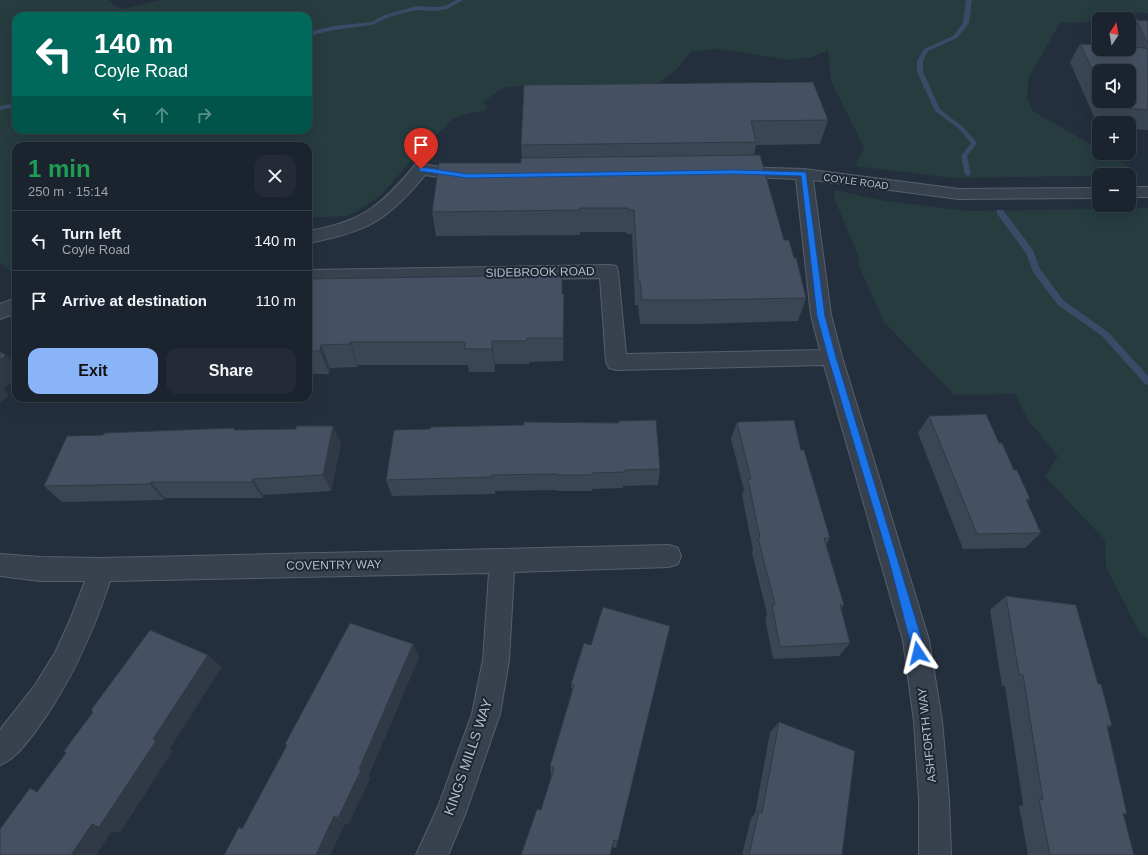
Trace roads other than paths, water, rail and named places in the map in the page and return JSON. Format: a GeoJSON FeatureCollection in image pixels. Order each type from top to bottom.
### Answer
{"type":"FeatureCollection","features":[{"type":"Feature","properties":{"kind":"street"},"geometry":{"type":"LineString","coordinates":[[312,236],[350,228],[375,216],[390,204],[421,169],[467,176],[481,176]]}},
{"type":"Feature","properties":{"kind":"street","name":"COYLE ROAD"},"geometry":{"type":"LineString","coordinates":[[721,172],[804,174],[959,194],[1092,193]]}},
{"type":"Feature","properties":{"kind":"street","name":"ASHFORTH WAY"},"geometry":{"type":"LineString","coordinates":[[804,174],[821,316],[916,640],[928,721],[934,799],[935,855]]}},
{"type":"Feature","properties":{"kind":"street"},"geometry":{"type":"LineString","coordinates":[[1136,192],[1148,192]]}},
{"type":"Feature","properties":{"kind":"street","name":"SIDEBROOK ROAD"},"geometry":{"type":"LineString","coordinates":[[312,276],[609,271],[616,362],[832,357]]}},
{"type":"Feature","properties":{"kind":"street"},"geometry":{"type":"LineString","coordinates":[[0,312],[12,307]]}},
{"type":"Feature","properties":{"kind":"street","name":"COVENTRY WAY"},"geometry":{"type":"LineString","coordinates":[[0,565],[40,569],[101,570],[669,556]]}},
{"type":"Feature","properties":{"kind":"street","name":"KINGS MILLS WAY"},"geometry":{"type":"LineString","coordinates":[[432,855],[451,812],[486,714],[496,660],[502,561]]}},
{"type":"Feature","properties":{"kind":"street"},"geometry":{"type":"LineString","coordinates":[[0,751],[12,739],[51,684],[79,632],[101,570]]}},
{"type":"Feature","properties":{"kind":"waterway"},"geometry":{"type":"LineString","coordinates":[[312,33],[334,28],[372,23],[387,16],[416,8],[436,9],[447,7],[460,0]]}},
{"type":"Feature","properties":{"kind":"waterway"},"geometry":{"type":"LineString","coordinates":[[968,174],[964,156],[974,143],[961,128],[937,110],[920,72],[920,61],[926,50],[955,37],[966,23],[969,0]]}},
{"type":"Feature","properties":{"kind":"waterway"},"geometry":{"type":"LineString","coordinates":[[0,108],[12,106]]}},
{"type":"Feature","properties":{"kind":"waterway"},"geometry":{"type":"LineString","coordinates":[[1000,212],[1030,252],[1036,270],[1061,303],[1105,334],[1148,382]]}}]}
